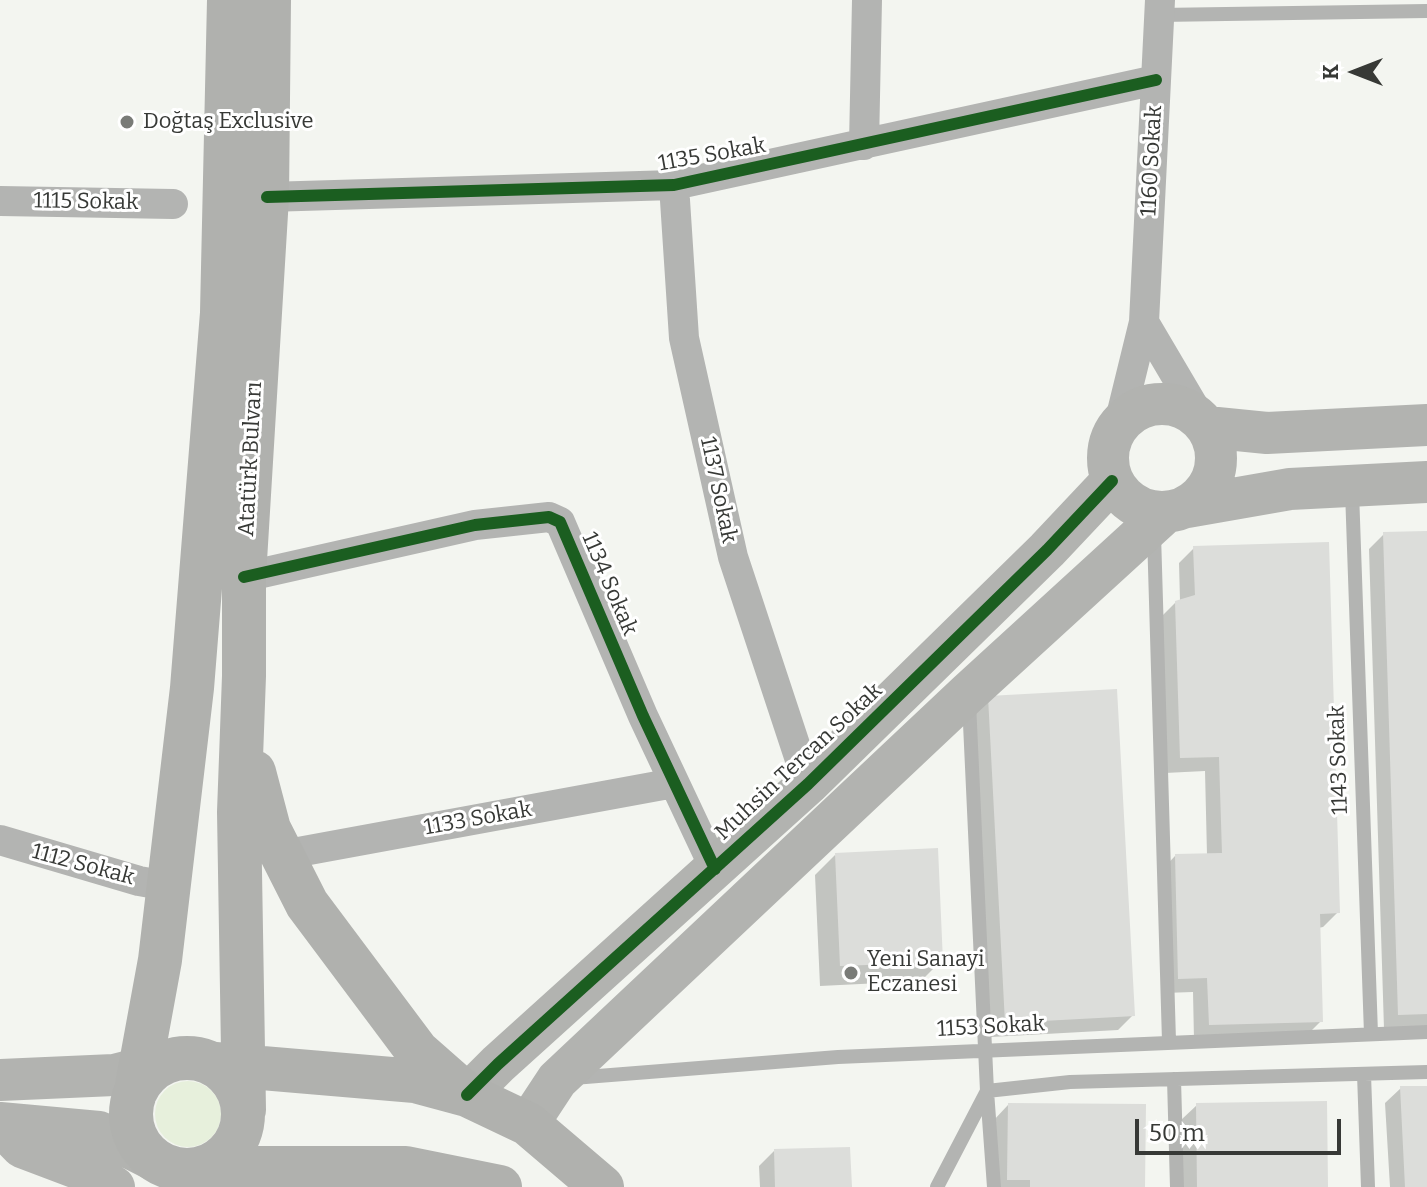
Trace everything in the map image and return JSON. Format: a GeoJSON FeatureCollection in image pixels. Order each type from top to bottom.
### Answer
{"type":"FeatureCollection","features":[{"type":"Feature","properties":{"kind":"highway","name":"Atatürk Bulvarı"},"geometry":{"type":"LineString","coordinates":[[138,1129],[192,688],[222,313],[229,0]]}},
{"type":"Feature","properties":{"kind":"highway","name":"Atatürk Bulvarı"},"geometry":{"type":"LineString","coordinates":[[232,1152],[229,1065],[244,676],[244,577],[267,197],[269,0]]}},
{"type":"Feature","properties":{"kind":"highway"},"geometry":{"type":"LineString","coordinates":[[244,676],[252,764],[269,829],[307,904],[417,1051],[467,1095]]}},
{"type":"Feature","properties":{"kind":"highway"},"geometry":{"type":"LineString","coordinates":[[500,1187],[406,1168],[232,1152],[178,1169],[138,1129],[179,1057],[229,1065],[415,1081],[467,1095],[528,1124],[602,1187]]}},
{"type":"Feature","properties":{"kind":"street"},"geometry":{"type":"LineString","coordinates":[[864,145],[867,0]]}},
{"type":"Feature","properties":{"kind":"street","name":"1160 Sokak"},"geometry":{"type":"LineString","coordinates":[[1119,424],[1144,322],[1159,8]]}},
{"type":"Feature","properties":{"kind":"street","name":"1135 Sokak"},"geometry":{"type":"LineString","coordinates":[[267,197],[674,185],[1156,80]]}},
{"type":"Feature","properties":{"kind":"street","name":"1137 Sokak"},"geometry":{"type":"LineString","coordinates":[[674,185],[684,338],[730,543],[808,784]]}},
{"type":"Feature","properties":{"kind":"street","name":"1115 Sokak"},"geometry":{"type":"LineString","coordinates":[[0,201],[173,204]]}},
{"type":"Feature","properties":{"kind":"street"},"geometry":{"type":"LineString","coordinates":[[528,1124],[557,1080],[968,693],[1169,515],[1204,492],[1214,472],[1215,448],[1205,425],[1144,322]]}},
{"type":"Feature","properties":{"kind":"street"},"geometry":{"type":"LineString","coordinates":[[1427,425],[1267,433],[1205,425],[1184,408],[1160,403],[1137,409],[1119,424],[1110,442],[1107,462],[1112,481],[1125,498],[1144,510],[1169,515],[1290,489],[1427,482]]}},
{"type":"Feature","properties":{"kind":"street","name":"Muhsin Tercan Sokak"},"geometry":{"type":"LineString","coordinates":[[467,1095],[808,784],[1047,550],[1112,481]]}},
{"type":"Feature","properties":{"kind":"street","name":"1134 Sokak"},"geometry":{"type":"LineString","coordinates":[[244,577],[475,525],[549,517],[560,522],[715,869]]}},
{"type":"Feature","properties":{"kind":"street","name":"1133 Sokak"},"geometry":{"type":"LineString","coordinates":[[282,855],[674,783]]}},
{"type":"Feature","properties":{"kind":"street","name":"1112 Sokak"},"geometry":{"type":"LineString","coordinates":[[0,840],[139,881],[167,886]]}},
{"type":"Feature","properties":{"kind":"street"},"geometry":{"type":"LineString","coordinates":[[0,1080],[114,1075],[138,1129],[99,1132],[0,1124]]}},
{"type":"Feature","properties":{"kind":"lane"},"geometry":{"type":"LineString","coordinates":[[1159,8],[1427,11]]}},
{"type":"Feature","properties":{"kind":"lane","name":"1143 Sokak"},"geometry":{"type":"LineString","coordinates":[[1351,485],[1371,1034]]}},
{"type":"Feature","properties":{"kind":"lane"},"geometry":{"type":"LineString","coordinates":[[1169,515],[1169,1041]]}},
{"type":"Feature","properties":{"kind":"lane"},"geometry":{"type":"LineString","coordinates":[[968,693],[994,1187]]}},
{"type":"Feature","properties":{"kind":"lane","name":"1153 Sokak"},"geometry":{"type":"LineString","coordinates":[[557,1080],[838,1057],[1427,1032]]}},
{"type":"Feature","properties":{"kind":"lane"},"geometry":{"type":"LineString","coordinates":[[987,1091],[1070,1082],[1427,1072]]}},
{"type":"Feature","properties":{"kind":"lane"},"geometry":{"type":"LineString","coordinates":[[1364,1074],[1368,1187]]}},
{"type":"Feature","properties":{"kind":"lane"},"geometry":{"type":"LineString","coordinates":[[1174,1079],[1177,1187]]}},
{"type":"Feature","properties":{"kind":"lane"},"geometry":{"type":"LineString","coordinates":[[937,1187],[987,1091]]}},
{"type":"Feature","properties":{"kind":"green space"},"geometry":{"type":"Polygon","coordinates":[[[188,1081],[201,1084],[211,1091],[218,1101],[221,1114],[218,1127],[211,1137],[201,1144],[188,1147],[175,1144],[165,1137],[158,1127],[155,1114],[158,1101],[165,1091],[175,1084],[188,1081]]]}},
{"type":"Feature","properties":{"kind":"building"},"geometry":{"type":"Polygon","coordinates":[[[1427,531],[1427,1014],[1398,1015],[1383,532],[1427,531]]]}},
{"type":"Feature","properties":{"kind":"building"},"geometry":{"type":"Polygon","coordinates":[[[1329,542],[1340,913],[1320,914],[1323,1022],[1209,1025],[1207,978],[1178,979],[1175,854],[1222,853],[1219,757],[1180,758],[1175,601],[1195,595],[1193,546],[1329,542]]]}},
{"type":"Feature","properties":{"kind":"building"},"geometry":{"type":"Polygon","coordinates":[[[1117,689],[1135,1016],[1005,1023],[988,696],[1117,689]]]}},
{"type":"Feature","properties":{"kind":"building"},"geometry":{"type":"Polygon","coordinates":[[[938,848],[943,962],[840,966],[835,853],[938,848]]]}},
{"type":"Feature","properties":{"kind":"building"},"geometry":{"type":"Polygon","coordinates":[[[1400,1086],[1427,1086],[1427,1187],[1405,1187],[1400,1086]]]}},
{"type":"Feature","properties":{"kind":"building"},"geometry":{"type":"Polygon","coordinates":[[[1327,1101],[1328,1187],[1197,1187],[1196,1103],[1327,1101]]]}},
{"type":"Feature","properties":{"kind":"building"},"geometry":{"type":"Polygon","coordinates":[[[1008,1103],[1146,1104],[1145,1187],[1030,1187],[1030,1180],[1007,1180],[1008,1103]]]}},
{"type":"Feature","properties":{"kind":"building"},"geometry":{"type":"Polygon","coordinates":[[[850,1147],[852,1187],[775,1187],[774,1149],[850,1147]]]}},
{"type":"Feature","properties":{"kind":"cycle path"},"geometry":{"type":"LineString","coordinates":[[267,197],[674,185],[1156,80]]}},
{"type":"Feature","properties":{"kind":"cycle path"},"geometry":{"type":"LineString","coordinates":[[467,1095],[808,784],[1047,550],[1112,481]]}},
{"type":"Feature","properties":{"kind":"cycle path"},"geometry":{"type":"LineString","coordinates":[[244,577],[475,525],[549,517],[560,522],[643,716],[715,869]]}},
{"type":"Feature","properties":{"kind":"place","name":"Doğtaş Exclusive"},"geometry":{"type":"Point","coordinates":[127,122]}},
{"type":"Feature","properties":{"kind":"place","name":"Yeni Sanayi Eczanesi"},"geometry":{"type":"Point","coordinates":[851,973]}}]}
